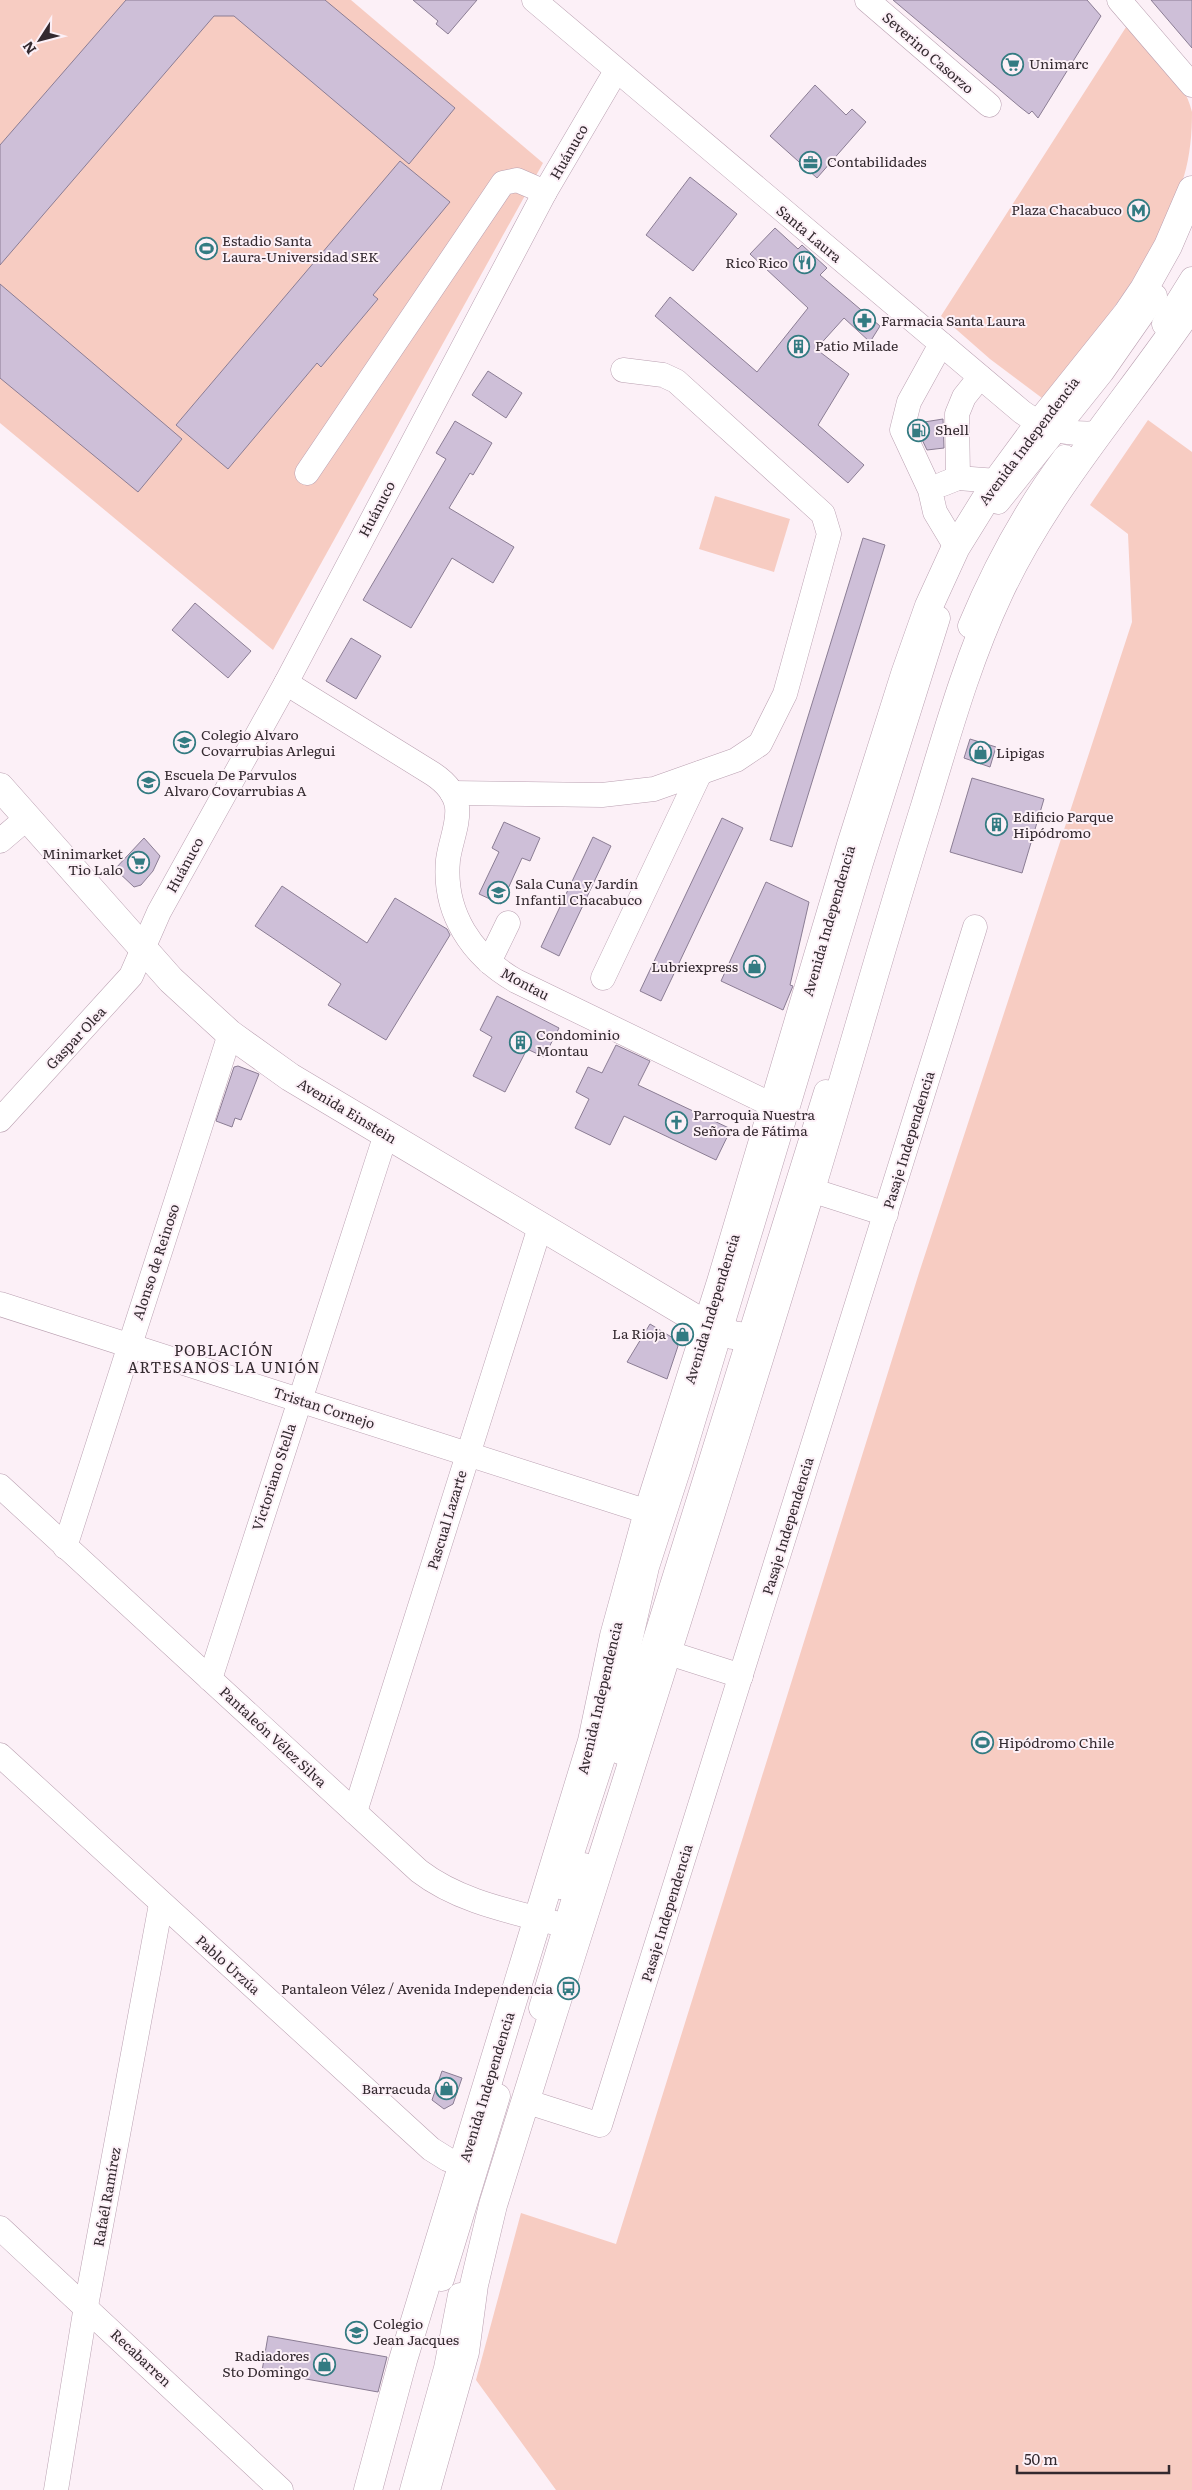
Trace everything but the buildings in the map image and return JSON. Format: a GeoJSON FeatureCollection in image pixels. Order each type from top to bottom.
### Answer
{"type":"FeatureCollection","features":[{"type":"Feature","properties":{"kind":"main road","name":"Avenida Independencia"},"geometry":{"type":"LineString","coordinates":[[426,2490],[465,2352],[479,2259],[525,2101],[592,1741],[614,1636],[648,1512],[714,1329],[774,1106],[905,674],[929,606],[956,547],[997,481],[1048,427],[1144,288],[1168,246],[1192,190]]}},
{"type":"Feature","properties":{"kind":"main road","name":"Avenida Independencia"},"geometry":{"type":"LineString","coordinates":[[368,2490],[401,2369],[463,2165],[666,1652],[756,1339],[811,1190],[908,859],[978,644],[998,595],[1031,531],[1092,433],[1192,305]]}},
{"type":"Feature","properties":{"kind":"main road","name":"Avenida Einstein"},"geometry":{"type":"LineString","coordinates":[[0,787],[143,949],[178,986],[230,1034],[290,1077],[540,1228],[714,1329],[756,1339]]}},
{"type":"Feature","properties":{"kind":"street","name":"Santa Laura"},"geometry":{"type":"LineString","coordinates":[[534,0],[940,344],[980,377],[1048,427]]}},
{"type":"Feature","properties":{"kind":"street","name":"Severino Casorzo"},"geometry":{"type":"LineString","coordinates":[[867,0],[990,105]]}},
{"type":"Feature","properties":{"kind":"street"},"geometry":{"type":"LineString","coordinates":[[1119,0],[1192,85]]}},
{"type":"Feature","properties":{"kind":"street","name":"Huánuco"},"geometry":{"type":"LineString","coordinates":[[143,949],[159,912],[286,683],[545,192],[616,71]]}},
{"type":"Feature","properties":{"kind":"street"},"geometry":{"type":"LineString","coordinates":[[307,473],[503,183],[517,180],[545,192]]}},
{"type":"Feature","properties":{"kind":"street"},"geometry":{"type":"LineString","coordinates":[[412,2490],[446,2368],[473,2234],[604,1755],[647,1567],[714,1329],[943,605],[966,555],[994,508],[1048,427],[1141,318],[1169,273],[1192,225]]}},
{"type":"Feature","properties":{"kind":"street"},"geometry":{"type":"LineString","coordinates":[[382,2490],[426,2328],[464,2211],[558,1923],[756,1339],[842,1041],[967,633],[984,592],[1015,532],[1042,490],[1092,433],[1192,279]]}},
{"type":"Feature","properties":{"kind":"street"},"geometry":{"type":"LineString","coordinates":[[940,344],[909,402],[902,430],[930,490],[935,512],[956,547]]}},
{"type":"Feature","properties":{"kind":"street"},"geometry":{"type":"LineString","coordinates":[[286,683],[437,776],[452,794],[602,796],[654,789],[736,760],[760,744],[785,694],[829,534],[823,514],[676,381],[663,375],[623,370]]}},
{"type":"Feature","properties":{"kind":"street"},"geometry":{"type":"LineString","coordinates":[[958,478],[956,414],[980,377]]}},
{"type":"Feature","properties":{"kind":"street"},"geometry":{"type":"LineString","coordinates":[[1048,427],[1092,433]]}},
{"type":"Feature","properties":{"kind":"street"},"geometry":{"type":"LineString","coordinates":[[930,490],[958,478],[997,481]]}},
{"type":"Feature","properties":{"kind":"street"},"geometry":{"type":"LineString","coordinates":[[603,978],[700,773]]}},
{"type":"Feature","properties":{"kind":"street","name":"Montau"},"geometry":{"type":"LineString","coordinates":[[452,794],[457,812],[448,862],[452,904],[467,938],[489,962],[516,981],[774,1106]]}},
{"type":"Feature","properties":{"kind":"street"},"geometry":{"type":"LineString","coordinates":[[0,841],[27,818]]}},
{"type":"Feature","properties":{"kind":"street"},"geometry":{"type":"LineString","coordinates":[[489,962],[508,923]]}},
{"type":"Feature","properties":{"kind":"street","name":"Pasaje Independencia"},"geometry":{"type":"LineString","coordinates":[[525,2101],[600,2125],[976,927]]}},
{"type":"Feature","properties":{"kind":"street","name":"Gaspar Olea"},"geometry":{"type":"LineString","coordinates":[[0,1120],[127,982],[136,967],[143,949]]}},
{"type":"Feature","properties":{"kind":"street","name":"Alonso de Reinoso"},"geometry":{"type":"LineString","coordinates":[[66,1546],[230,1034]]}},
{"type":"Feature","properties":{"kind":"street","name":"Victoriano Stella"},"geometry":{"type":"LineString","coordinates":[[210,1679],[298,1400],[386,1134]]}},
{"type":"Feature","properties":{"kind":"street"},"geometry":{"type":"LineString","coordinates":[[811,1190],[886,1214]]}},
{"type":"Feature","properties":{"kind":"street","name":"Pascual Lazarte"},"geometry":{"type":"LineString","coordinates":[[355,1812],[540,1228]]}},
{"type":"Feature","properties":{"kind":"street","name":"Tristan Cornejo"},"geometry":{"type":"LineString","coordinates":[[0,1304],[648,1512]]}},
{"type":"Feature","properties":{"kind":"street","name":"Pantaleón Vélez Silva"},"geometry":{"type":"LineString","coordinates":[[0,1486],[430,1880],[462,1895],[558,1923]]}},
{"type":"Feature","properties":{"kind":"street"},"geometry":{"type":"LineString","coordinates":[[666,1652],[741,1676]]}},
{"type":"Feature","properties":{"kind":"street","name":"Pablo Urzúa"},"geometry":{"type":"LineString","coordinates":[[0,1755],[431,2149],[447,2159],[463,2165]]}},
{"type":"Feature","properties":{"kind":"street","name":"Rafaél Ramírez"},"geometry":{"type":"LineString","coordinates":[[56,2490],[86,2306],[161,1904]]}},
{"type":"Feature","properties":{"kind":"street","name":"Recabarren"},"geometry":{"type":"LineString","coordinates":[[0,2228],[86,2306],[281,2490]]}},
{"type":"Feature","properties":{"kind":"shaded area","name":"Estadio Santa Laura-Universidad SEK"},"geometry":{"type":"Polygon","coordinates":[[[0,0],[351,0],[543,163],[273,650],[0,423],[0,0]]]}},
{"type":"Feature","properties":{"kind":"shaded area","name":"Plaza Chacabuco"},"geometry":{"type":"Polygon","coordinates":[[[1128,24],[1166,65],[1188,99],[1192,120],[1186,168],[1172,207],[1142,266],[1084,347],[1042,398],[990,359],[941,316],[1128,24]]]}},
{"type":"Feature","properties":{"kind":"shaded area","name":"Hipódromo Chile"},"geometry":{"type":"Polygon","coordinates":[[[1148,420],[1192,452],[1192,2490],[556,2490],[476,2380],[521,2213],[616,2244],[919,1273],[1132,622],[1128,534],[1090,505],[1148,420]]]}},
{"type":"Feature","properties":{"kind":"shaded area"},"geometry":{"type":"Polygon","coordinates":[[[715,496],[790,519],[774,572],[699,549],[715,496]]]}},
{"type":"Feature","properties":{"kind":"place","name":"Unimarc"},"geometry":{"type":"Point","coordinates":[1013,64]}},
{"type":"Feature","properties":{"kind":"place","name":"Contabilidades"},"geometry":{"type":"Point","coordinates":[811,162]}},
{"type":"Feature","properties":{"kind":"place","name":"Plaza Chacabuco"},"geometry":{"type":"Point","coordinates":[1138,210]}},
{"type":"Feature","properties":{"kind":"place","name":"Estadio Santa Laura-Universidad SEK"},"geometry":{"type":"Point","coordinates":[206,249]}},
{"type":"Feature","properties":{"kind":"place","name":"Rico Rico"},"geometry":{"type":"Point","coordinates":[804,263]}},
{"type":"Feature","properties":{"kind":"place","name":"Farmacia Santa Laura"},"geometry":{"type":"Point","coordinates":[865,321]}},
{"type":"Feature","properties":{"kind":"place","name":"Patio Milade"},"geometry":{"type":"Point","coordinates":[799,346]}},
{"type":"Feature","properties":{"kind":"place","name":"Shell"},"geometry":{"type":"Point","coordinates":[919,430]}},
{"type":"Feature","properties":{"kind":"place","name":"Colegio Alvaro Covarrubias Arlegui"},"geometry":{"type":"Point","coordinates":[185,743]}},
{"type":"Feature","properties":{"kind":"place","name":"Lipigas"},"geometry":{"type":"Point","coordinates":[980,753]}},
{"type":"Feature","properties":{"kind":"place","name":"Escuela De Parvulos Alvaro Covarrubias A"},"geometry":{"type":"Point","coordinates":[148,783]}},
{"type":"Feature","properties":{"kind":"place","name":"Edificio Parque Hipódromo"},"geometry":{"type":"Point","coordinates":[997,825]}},
{"type":"Feature","properties":{"kind":"place","name":"Minimarket Tio Lalo"},"geometry":{"type":"Point","coordinates":[139,862]}},
{"type":"Feature","properties":{"kind":"place","name":"Sala Cuna y Jardín Infantil Chacabuco"},"geometry":{"type":"Point","coordinates":[499,892]}},
{"type":"Feature","properties":{"kind":"place","name":"Lubriexpress"},"geometry":{"type":"Point","coordinates":[754,967]}},
{"type":"Feature","properties":{"kind":"place","name":"Condominio Montau"},"geometry":{"type":"Point","coordinates":[520,1043]}},
{"type":"Feature","properties":{"kind":"place","name":"Parroquia Nuestra Señora de Fátima"},"geometry":{"type":"Point","coordinates":[677,1123]}},
{"type":"Feature","properties":{"kind":"place","name":"La Rioja"},"geometry":{"type":"Point","coordinates":[682,1334]}},
{"type":"Feature","properties":{"kind":"place","name":"Hipódromo Chile"},"geometry":{"type":"Point","coordinates":[982,1743]}},
{"type":"Feature","properties":{"kind":"place","name":"Pantaleon Vélez / Avenida Independencia"},"geometry":{"type":"Point","coordinates":[569,1989]}},
{"type":"Feature","properties":{"kind":"place","name":"Barracuda"},"geometry":{"type":"Point","coordinates":[447,2089]}},
{"type":"Feature","properties":{"kind":"place","name":"Colegio Jean Jacques"},"geometry":{"type":"Point","coordinates":[357,2332]}},
{"type":"Feature","properties":{"kind":"place","name":"Radiadores Sto Domingo"},"geometry":{"type":"Point","coordinates":[325,2364]}},
{"type":"Feature","properties":{"kind":"district","name":"POBLACIÓN ARTESANOS LA UNIÓN"},"geometry":{"type":"Point","coordinates":[224,1360]}}]}
